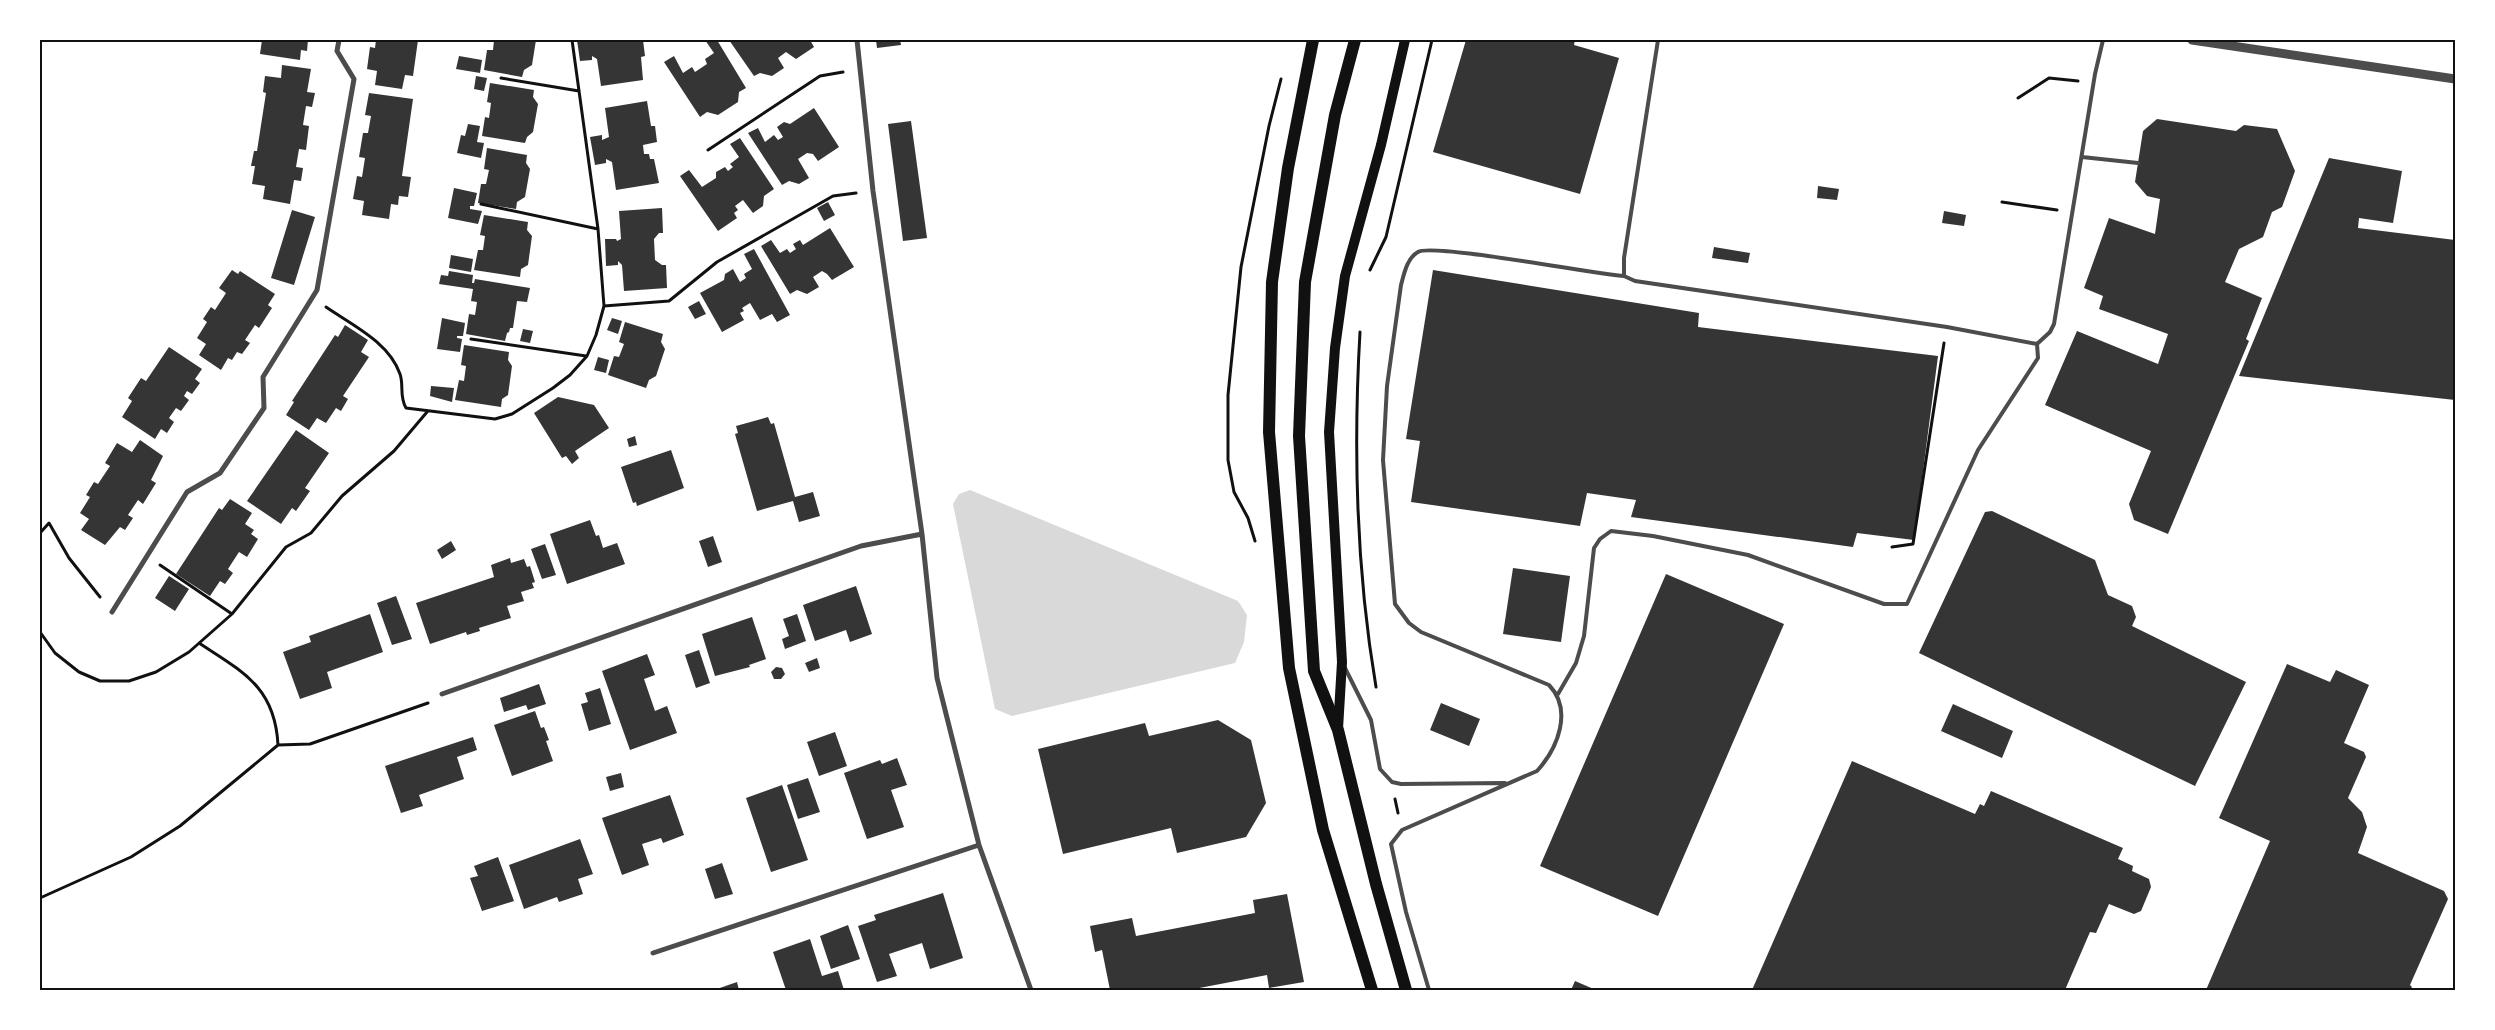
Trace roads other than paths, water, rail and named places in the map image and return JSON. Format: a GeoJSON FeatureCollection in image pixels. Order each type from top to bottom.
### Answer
{"type":"FeatureCollection","features":[{"type":"Feature","properties":{"kind":"main road"},"geometry":{"type":"LineString","coordinates":[[1313,40],[1288,168],[1272,282],[1270,432],[1289,668],[1323,830],[1372,990]]}},
{"type":"Feature","properties":{"kind":"main road"},"geometry":{"type":"LineString","coordinates":[[1355,40],[1335,115],[1305,282],[1299,436],[1314,671],[1338,730],[1376,884],[1406,990]]}},
{"type":"Feature","properties":{"kind":"main road"},"geometry":{"type":"LineString","coordinates":[[1338,730],[1342,662],[1329,432],[1335,348],[1345,276],[1381,145],[1405,40]]}},
{"type":"Feature","properties":{"kind":"street"},"geometry":{"type":"LineString","coordinates":[[112,612],[187,492],[220,473],[264,408],[263,377],[317,290],[354,79],[337,51],[339,40]]}},
{"type":"Feature","properties":{"kind":"street"},"geometry":{"type":"LineString","coordinates":[[857,40],[873,191],[922,534],[937,678],[979,845],[1031,990]]}},
{"type":"Feature","properties":{"kind":"street"},"geometry":{"type":"LineString","coordinates":[[2192,40],[2455,79]]}},
{"type":"Feature","properties":{"kind":"street"},"geometry":{"type":"LineString","coordinates":[[442,694],[862,546],[922,534]]}},
{"type":"Feature","properties":{"kind":"street"},"geometry":{"type":"LineString","coordinates":[[652,953],[979,845]]}},
{"type":"Feature","properties":{"kind":"lane"},"geometry":{"type":"LineString","coordinates":[[1624,276],[1624,258],[1658,40]]}},
{"type":"Feature","properties":{"kind":"lane"},"geometry":{"type":"LineString","coordinates":[[2037,344],[2050,332],[2054,324],[2095,74],[2103,40]]}},
{"type":"Feature","properties":{"kind":"lane"},"geometry":{"type":"LineString","coordinates":[[2082,157],[2138,163]]}},
{"type":"Feature","properties":{"kind":"lane"},"geometry":{"type":"LineString","coordinates":[[1429,990],[1406,912],[1391,844],[1402,830],[1507,783],[1537,772],[1551,754],[1562,722],[1558,694],[1549,685],[1421,632],[1409,623],[1395,604],[1383,460],[1387,386],[1397,311],[1405,269],[1418,251],[1426,249],[1624,276],[1636,281],[1948,327],[2037,344]]}},
{"type":"Feature","properties":{"kind":"lane"},"geometry":{"type":"LineString","coordinates":[[1558,694],[1576,663],[1584,636],[1594,548],[1600,539],[1611,531],[1652,536],[1748,554],[1884,604],[1907,604],[1978,450],[2038,358],[2037,344]]}},
{"type":"Feature","properties":{"kind":"lane"},"geometry":{"type":"LineString","coordinates":[[1342,662],[1371,720],[1380,769],[1392,782],[1401,784],[1507,783]]}}]}
